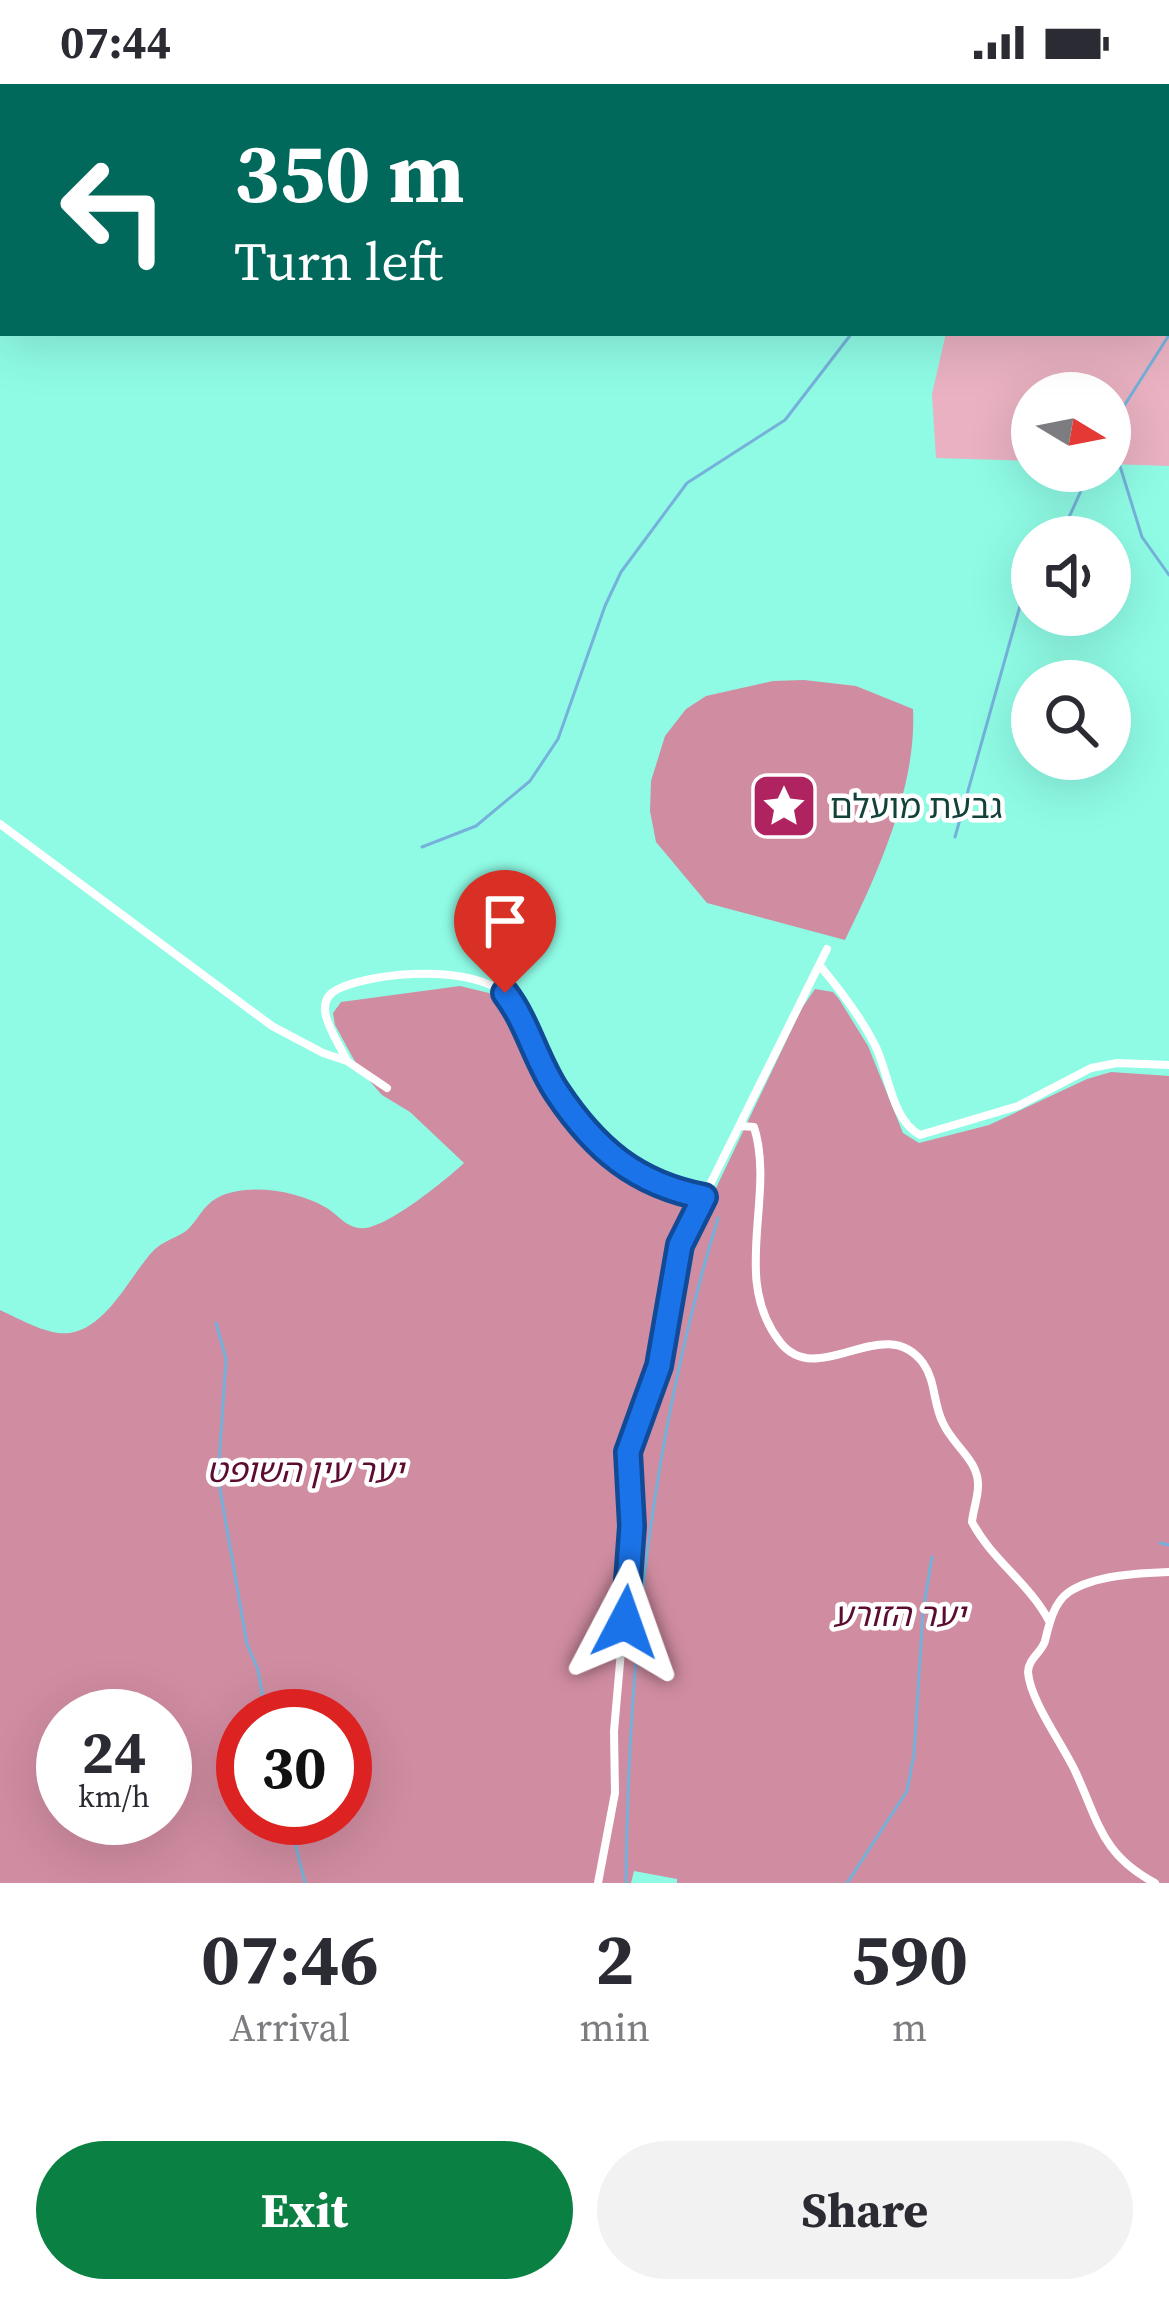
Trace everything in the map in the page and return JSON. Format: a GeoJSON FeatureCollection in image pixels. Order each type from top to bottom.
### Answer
{"type":"FeatureCollection","features":[{"type":"Feature","properties":{"kind":"street"},"geometry":{"type":"LineString","coordinates":[[0,824],[272,1026],[322,1053],[347,1060],[386,1088]]}},
{"type":"Feature","properties":{"kind":"street"},"geometry":{"type":"LineString","coordinates":[[598,1883],[615,1793],[614,1731],[632,1526],[628,1452],[659,1366],[680,1245],[827,949]]}},
{"type":"Feature","properties":{"kind":"street"},"geometry":{"type":"LineString","coordinates":[[820,967],[874,1042],[898,1108],[915,1134],[939,1132],[1018,1106],[1091,1068],[1117,1063],[1169,1065]]}},
{"type":"Feature","properties":{"kind":"street"},"geometry":{"type":"LineString","coordinates":[[347,1060],[324,1015],[325,999],[332,992],[408,975],[458,976],[491,984],[518,1010],[556,1091],[619,1165],[704,1197]]}},
{"type":"Feature","properties":{"kind":"street"},"geometry":{"type":"LineString","coordinates":[[739,1126],[754,1126],[762,1153],[753,1269],[781,1344],[805,1358],[836,1355],[880,1341],[909,1348],[926,1367],[948,1436],[976,1468],[973,1522],[1048,1621]]}},
{"type":"Feature","properties":{"kind":"street"},"geometry":{"type":"LineString","coordinates":[[1155,1883],[1132,1871],[1112,1851],[1093,1819],[1078,1775],[1028,1671],[1032,1658],[1044,1647],[1048,1621],[1067,1592],[1128,1573],[1169,1572]]}},
{"type":"Feature","properties":{"kind":"shaded area"},"geometry":{"type":"Polygon","coordinates":[[[945,336],[1169,336],[1169,466],[1131,465],[1131,372],[1011,372],[1011,460],[936,458],[932,394],[945,336]]]}},
{"type":"Feature","properties":{"kind":"green space"},"geometry":{"type":"Polygon","coordinates":[[[773,681],[856,686],[913,709],[902,798],[882,858],[845,940],[707,903],[656,842],[650,811],[651,781],[665,736],[686,709],[706,696],[773,681]]]}},
{"type":"Feature","properties":{"kind":"green space"},"geometry":{"type":"Polygon","coordinates":[[[460,986],[489,993],[501,1004],[551,1096],[607,1163],[650,1189],[707,1207],[815,989],[833,992],[839,999],[868,1046],[903,1133],[919,1143],[989,1125],[1111,1072],[1169,1076],[1169,1883],[677,1883],[677,1879],[634,1871],[631,1883],[0,1883],[0,1310],[53,1332],[84,1329],[107,1311],[154,1250],[186,1231],[217,1198],[243,1190],[286,1193],[325,1207],[353,1227],[365,1228],[402,1211],[464,1163],[410,1112],[382,1095],[359,1069],[333,1013],[341,1002],[460,986]]]}},
{"type":"Feature","properties":{"kind":"waterway"},"geometry":{"type":"LineString","coordinates":[[422,847],[476,826],[530,781],[558,739],[621,572],[687,483],[785,420],[850,336]]}},
{"type":"Feature","properties":{"kind":"waterway"},"geometry":{"type":"LineString","coordinates":[[1131,395],[1168,336]]}},
{"type":"Feature","properties":{"kind":"waterway"},"geometry":{"type":"LineString","coordinates":[[1070,516],[1080,492]]}},
{"type":"Feature","properties":{"kind":"waterway"},"geometry":{"type":"LineString","coordinates":[[1128,492],[1142,537],[1169,575]]}},
{"type":"Feature","properties":{"kind":"waterway"},"geometry":{"type":"LineString","coordinates":[[955,837],[1012,636]]}},
{"type":"Feature","properties":{"kind":"waterway"},"geometry":{"type":"LineString","coordinates":[[626,1883],[632,1715],[648,1547],[676,1381],[718,1218]]}},
{"type":"Feature","properties":{"kind":"waterway"},"geometry":{"type":"LineString","coordinates":[[216,1323],[226,1359],[218,1478],[247,1644],[261,1689]]}},
{"type":"Feature","properties":{"kind":"waterway"},"geometry":{"type":"LineString","coordinates":[[1160,1543],[1169,1545]]}},
{"type":"Feature","properties":{"kind":"waterway"},"geometry":{"type":"LineString","coordinates":[[847,1883],[907,1791],[932,1557]]}},
{"type":"Feature","properties":{"kind":"waterway"},"geometry":{"type":"LineString","coordinates":[[296,1845],[305,1883]]}},
{"type":"Feature","properties":{"kind":"place","name":"גבעת מועלם"},"geometry":{"type":"Point","coordinates":[784,806]}},
{"type":"Feature","properties":{"kind":"route"},"geometry":{"type":"LineString","coordinates":[[505,993],[518,1010],[556,1091],[619,1165],[704,1197],[680,1245],[659,1366],[628,1452],[632,1526],[625,1622]]}},
{"type":"Feature","properties":{"kind":"park label","name":"יער עין השופט"},"geometry":{"type":"Point","coordinates":[305,1470]}},
{"type":"Feature","properties":{"kind":"park label","name":"יער הזורע"},"geometry":{"type":"Point","coordinates":[899,1614]}}]}
